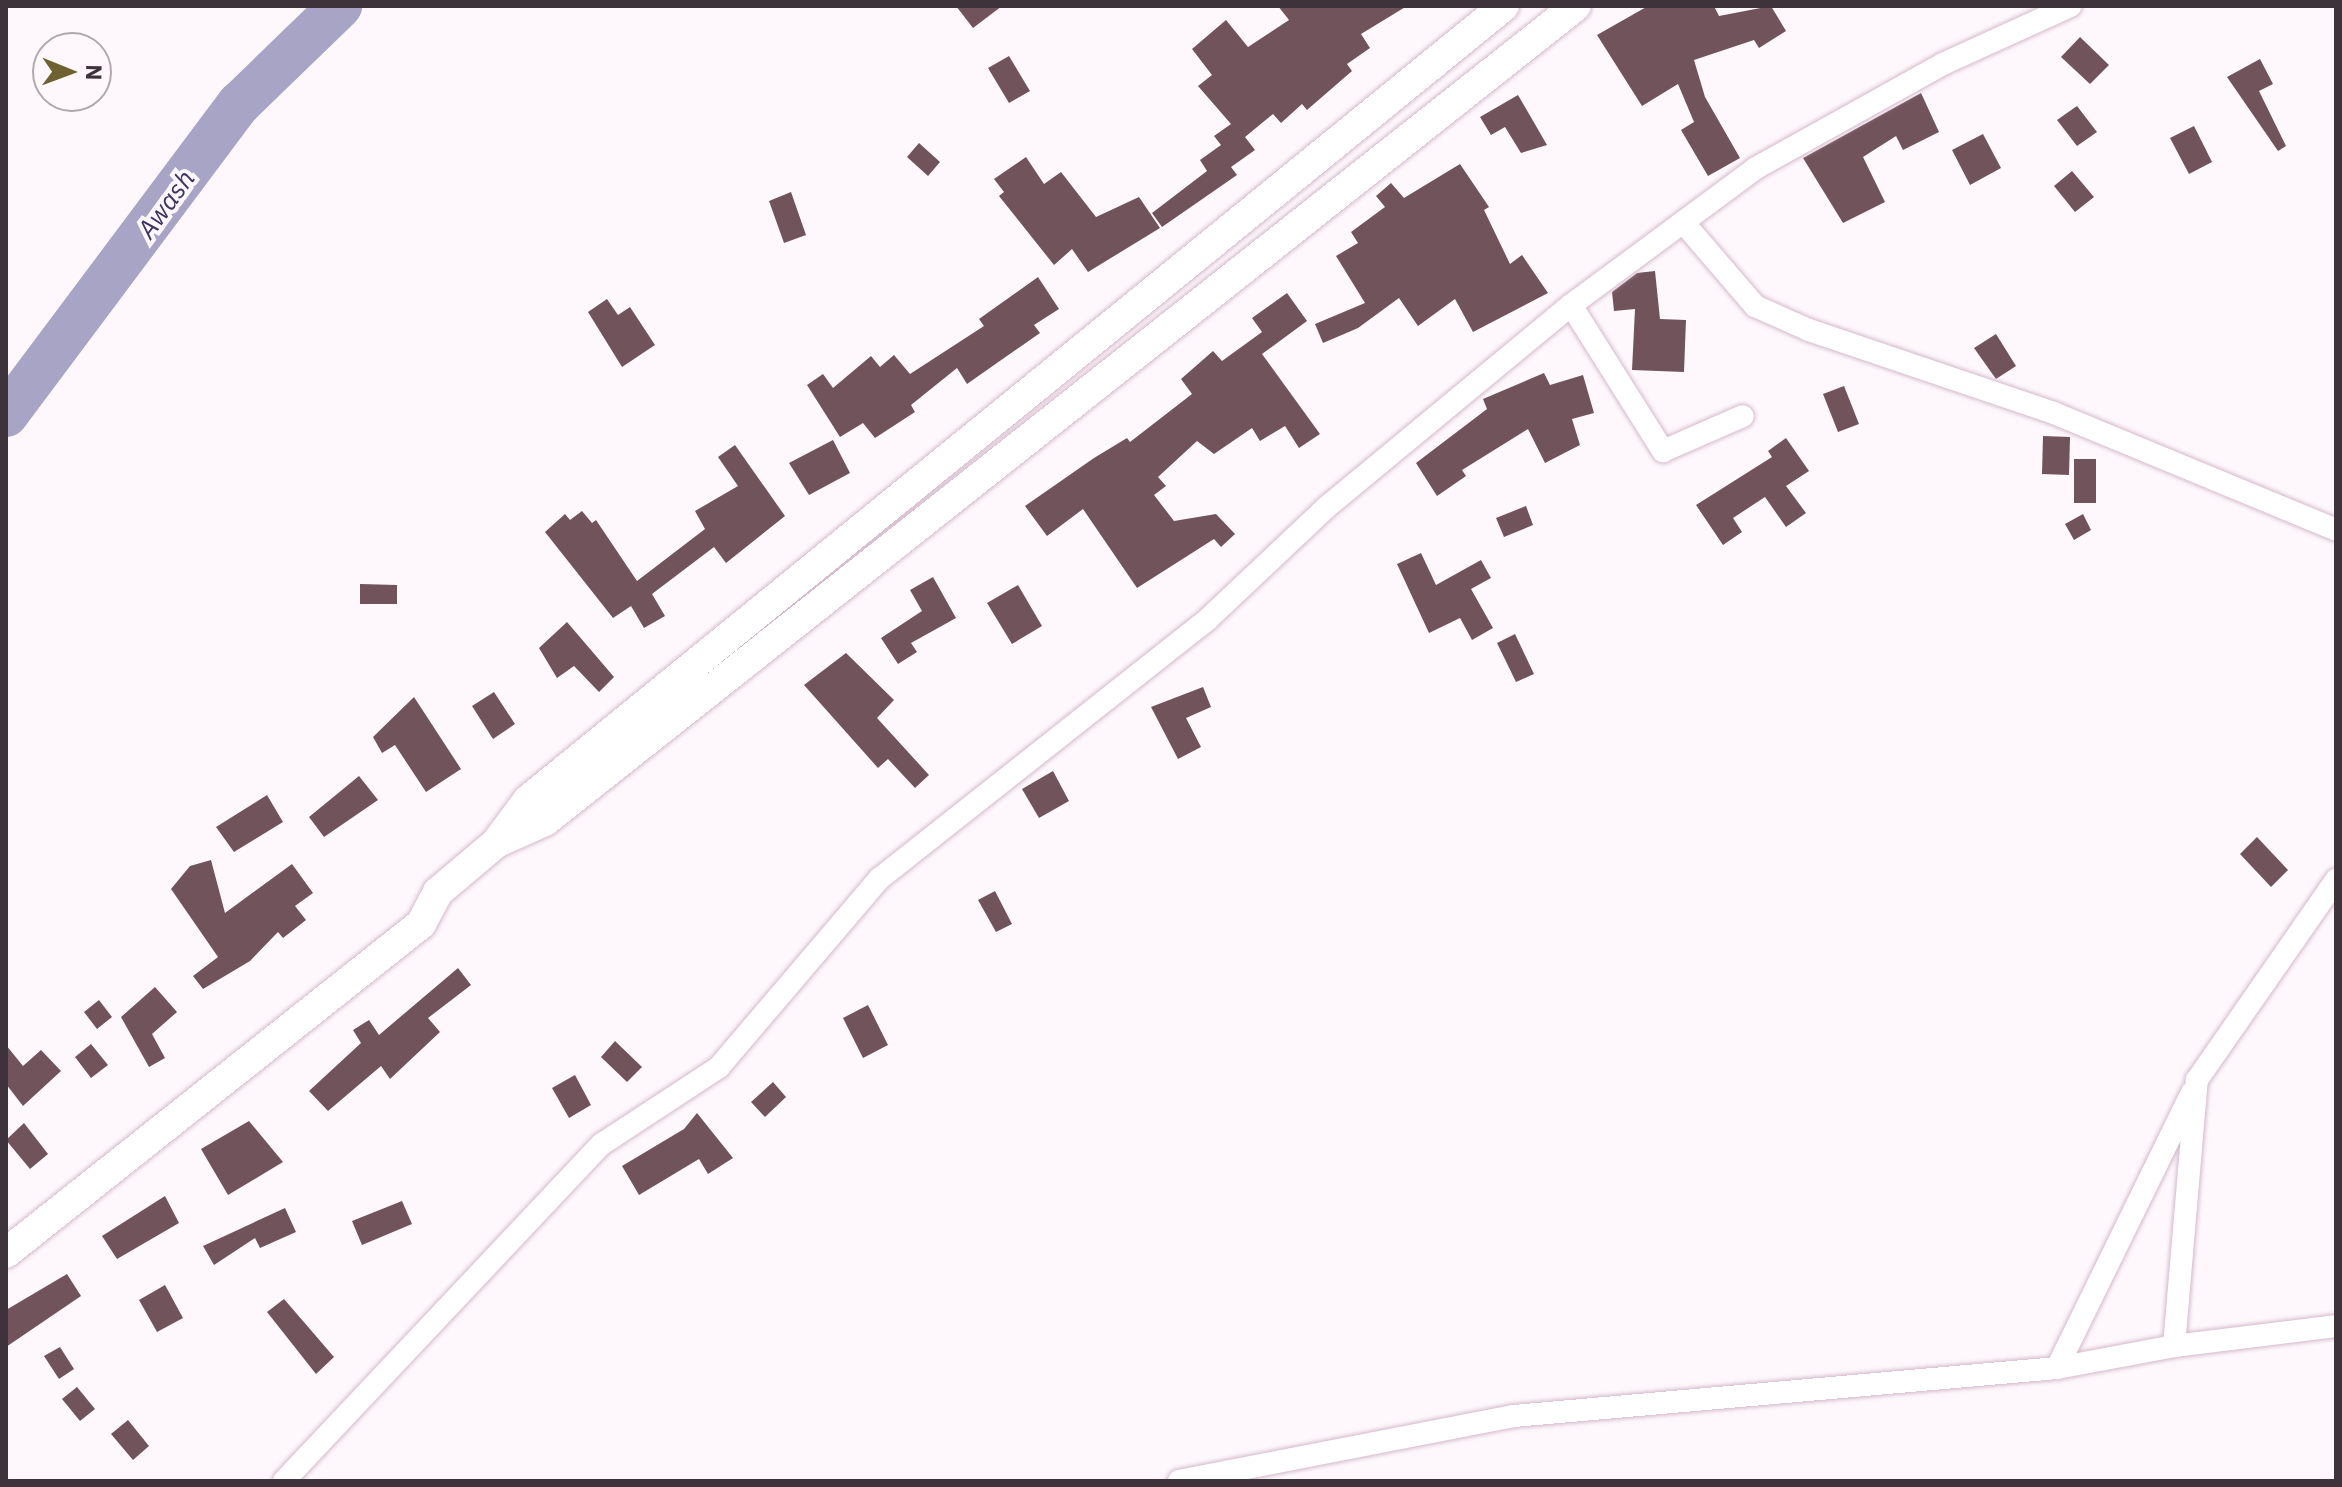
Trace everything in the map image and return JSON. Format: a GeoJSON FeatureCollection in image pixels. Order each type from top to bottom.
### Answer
{"type":"FeatureCollection","features":[{"type":"Feature","properties":{"kind":"main road"},"geometry":{"type":"LineString","coordinates":[[6,1253],[421,924],[438,892],[496,843],[528,800],[1504,6]]}},
{"type":"Feature","properties":{"kind":"main road"},"geometry":{"type":"LineString","coordinates":[[496,843],[545,821],[1576,6]]}},
{"type":"Feature","properties":{"kind":"street"},"geometry":{"type":"LineString","coordinates":[[284,1481],[602,1144],[719,1067],[879,879],[1207,620],[1328,506],[1571,305],[1756,168],[1943,64],[2070,6]]}},
{"type":"Feature","properties":{"kind":"street"},"geometry":{"type":"LineString","coordinates":[[1683,222],[1755,306],[2054,413],[2336,530]]}},
{"type":"Feature","properties":{"kind":"street"},"geometry":{"type":"LineString","coordinates":[[1571,305],[1663,451],[1743,416]]}},
{"type":"Feature","properties":{"kind":"street"},"geometry":{"type":"LineString","coordinates":[[2057,1368],[2197,1080],[2336,880]]}},
{"type":"Feature","properties":{"kind":"street"},"geometry":{"type":"LineString","coordinates":[[2174,1346],[2197,1080]]}},
{"type":"Feature","properties":{"kind":"street"},"geometry":{"type":"LineString","coordinates":[[1179,1481],[1514,1416],[2057,1368],[2174,1346],[2336,1326]]}},
{"type":"Feature","properties":{"kind":"building"},"geometry":{"type":"Polygon","coordinates":[[[956,6],[1002,6],[973,28],[956,6]]]}},
{"type":"Feature","properties":{"kind":"building"},"geometry":{"type":"Polygon","coordinates":[[[1278,6],[1407,6],[1361,34],[1370,48],[1347,64],[1352,71],[1307,110],[1302,104],[1281,123],[1273,114],[1245,137],[1255,150],[1231,167],[1237,175],[1162,227],[1152,213],[1207,171],[1200,160],[1221,145],[1214,136],[1231,124],[1198,86],[1212,75],[1192,49],[1226,20],[1248,47],[1289,20],[1278,6]]]}},
{"type":"Feature","properties":{"kind":"building"},"geometry":{"type":"Polygon","coordinates":[[[1648,6],[1714,6],[1719,16],[1771,6],[1786,31],[1759,48],[1754,40],[1694,60],[1705,97],[1740,158],[1708,176],[1681,130],[1694,122],[1678,84],[1642,106],[1597,35],[1648,6]]]}},
{"type":"Feature","properties":{"kind":"building"},"geometry":{"type":"Polygon","coordinates":[[[2080,37],[2109,65],[2090,84],[2061,57],[2080,37]]]}},
{"type":"Feature","properties":{"kind":"building"},"geometry":{"type":"Polygon","coordinates":[[[1009,56],[1030,91],[1009,103],[988,68],[1009,56]]]}},
{"type":"Feature","properties":{"kind":"building"},"geometry":{"type":"Polygon","coordinates":[[[2260,59],[2273,84],[2259,91],[2286,146],[2278,151],[2227,77],[2260,59]]]}},
{"type":"Feature","properties":{"kind":"building"},"geometry":{"type":"Polygon","coordinates":[[[1921,93],[1939,132],[1903,150],[1896,136],[1863,157],[1885,202],[1843,223],[1803,158],[1921,93]]]}},
{"type":"Feature","properties":{"kind":"building"},"geometry":{"type":"Polygon","coordinates":[[[1518,95],[1547,145],[1521,153],[1505,127],[1491,135],[1480,117],[1518,95]]]}},
{"type":"Feature","properties":{"kind":"building"},"geometry":{"type":"Polygon","coordinates":[[[2077,106],[2097,132],[2077,146],[2057,120],[2077,106]]]}},
{"type":"Feature","properties":{"kind":"building"},"geometry":{"type":"Polygon","coordinates":[[[2194,126],[2212,162],[2189,174],[2170,138],[2194,126]]]}},
{"type":"Feature","properties":{"kind":"building"},"geometry":{"type":"Polygon","coordinates":[[[1983,134],[2001,168],[1970,185],[1952,150],[1983,134]]]}},
{"type":"Feature","properties":{"kind":"building"},"geometry":{"type":"Polygon","coordinates":[[[919,143],[940,162],[928,176],[907,157],[919,143]]]}},
{"type":"Feature","properties":{"kind":"building"},"geometry":{"type":"Polygon","coordinates":[[[1026,157],[1044,184],[1061,172],[1096,217],[1139,197],[1160,228],[1088,272],[1072,249],[1054,265],[999,196],[1004,192],[994,179],[1026,157]]]}},
{"type":"Feature","properties":{"kind":"building"},"geometry":{"type":"Polygon","coordinates":[[[1460,164],[1489,207],[1484,210],[1510,264],[1522,255],[1548,293],[1473,332],[1455,299],[1418,326],[1399,298],[1358,328],[1323,343],[1315,324],[1365,303],[1336,256],[1358,243],[1351,232],[1385,207],[1376,196],[1391,183],[1404,198],[1460,164]]]}},
{"type":"Feature","properties":{"kind":"building"},"geometry":{"type":"Polygon","coordinates":[[[2072,171],[2094,197],[2075,212],[2054,186],[2072,171]]]}},
{"type":"Feature","properties":{"kind":"building"},"geometry":{"type":"Polygon","coordinates":[[[791,192],[806,235],[784,243],[769,201],[791,192]]]}},
{"type":"Feature","properties":{"kind":"building"},"geometry":{"type":"Polygon","coordinates":[[[1655,271],[1660,319],[1686,320],[1684,372],[1632,370],[1635,309],[1614,311],[1612,292],[1637,273],[1655,271]]]}},
{"type":"Feature","properties":{"kind":"building"},"geometry":{"type":"Polygon","coordinates":[[[1038,277],[1059,309],[1034,325],[1040,333],[967,384],[957,368],[911,405],[915,412],[875,438],[863,423],[840,437],[807,385],[823,374],[833,388],[871,356],[880,367],[894,355],[910,374],[984,326],[979,319],[1038,277]]]}},
{"type":"Feature","properties":{"kind":"building"},"geometry":{"type":"Polygon","coordinates":[[[1287,293],[1307,321],[1262,354],[1320,434],[1299,448],[1285,426],[1260,441],[1252,428],[1214,454],[1197,441],[1158,477],[1166,486],[1154,495],[1174,521],[1216,514],[1235,534],[1221,547],[1214,539],[1137,588],[1083,509],[1047,536],[1025,506],[1094,458],[1127,438],[1130,442],[1192,394],[1181,379],[1213,351],[1222,361],[1262,332],[1252,318],[1287,293]]]}},
{"type":"Feature","properties":{"kind":"building"},"geometry":{"type":"Polygon","coordinates":[[[607,299],[618,315],[630,307],[655,345],[622,367],[588,312],[607,299]]]}},
{"type":"Feature","properties":{"kind":"building"},"geometry":{"type":"Polygon","coordinates":[[[1996,334],[2016,366],[1996,379],[1974,348],[1996,334]]]}},
{"type":"Feature","properties":{"kind":"building"},"geometry":{"type":"Polygon","coordinates":[[[1544,373],[1550,385],[1583,375],[1594,413],[1572,419],[1580,445],[1545,463],[1528,429],[1462,470],[1466,476],[1437,496],[1416,463],[1487,409],[1483,399],[1544,373]]]}},
{"type":"Feature","properties":{"kind":"building"},"geometry":{"type":"Polygon","coordinates":[[[1844,386],[1859,424],[1838,432],[1823,394],[1844,386]]]}},
{"type":"Feature","properties":{"kind":"building"},"geometry":{"type":"Polygon","coordinates":[[[2043,436],[2070,437],[2069,475],[2042,474],[2043,436]]]}},
{"type":"Feature","properties":{"kind":"building"},"geometry":{"type":"Polygon","coordinates":[[[1786,438],[1809,471],[1786,486],[1806,513],[1786,527],[1765,497],[1733,518],[1742,532],[1723,545],[1696,505],[1772,457],[1768,451],[1786,438]]]}},
{"type":"Feature","properties":{"kind":"building"},"geometry":{"type":"Polygon","coordinates":[[[833,440],[850,473],[809,495],[789,463],[833,440]]]}},
{"type":"Feature","properties":{"kind":"building"},"geometry":{"type":"Polygon","coordinates":[[[735,445],[785,516],[726,563],[714,547],[652,594],[665,616],[644,628],[631,606],[613,618],[545,532],[565,514],[570,520],[582,511],[592,523],[596,520],[637,581],[705,529],[695,511],[738,486],[718,457],[735,445]]]}},
{"type":"Feature","properties":{"kind":"building"},"geometry":{"type":"Polygon","coordinates":[[[2074,459],[2096,459],[2096,503],[2074,503],[2074,459]]]}},
{"type":"Feature","properties":{"kind":"building"},"geometry":{"type":"Polygon","coordinates":[[[1526,506],[1533,525],[1504,537],[1496,518],[1526,506]]]}},
{"type":"Feature","properties":{"kind":"building"},"geometry":{"type":"Polygon","coordinates":[[[2083,514],[2091,530],[2074,540],[2065,524],[2083,514]]]}},
{"type":"Feature","properties":{"kind":"building"},"geometry":{"type":"Polygon","coordinates":[[[1421,553],[1436,585],[1481,560],[1491,578],[1471,589],[1493,628],[1472,640],[1460,618],[1429,633],[1397,564],[1421,553]]]}},
{"type":"Feature","properties":{"kind":"building"},"geometry":{"type":"Polygon","coordinates":[[[933,577],[956,618],[911,643],[917,652],[898,664],[881,638],[922,611],[910,590],[933,577]]]}},
{"type":"Feature","properties":{"kind":"building"},"geometry":{"type":"Polygon","coordinates":[[[360,584],[397,585],[397,604],[360,604],[360,584]]]}},
{"type":"Feature","properties":{"kind":"building"},"geometry":{"type":"Polygon","coordinates":[[[1018,585],[1042,626],[1012,644],[987,603],[1018,585]]]}},
{"type":"Feature","properties":{"kind":"building"},"geometry":{"type":"Polygon","coordinates":[[[567,622],[614,677],[599,692],[574,666],[557,678],[539,648],[567,622]]]}},
{"type":"Feature","properties":{"kind":"building"},"geometry":{"type":"Polygon","coordinates":[[[1515,634],[1534,674],[1516,682],[1497,643],[1515,634]]]}},
{"type":"Feature","properties":{"kind":"building"},"geometry":{"type":"Polygon","coordinates":[[[846,653],[894,700],[877,718],[929,775],[915,788],[888,759],[878,768],[804,685],[846,653]]]}},
{"type":"Feature","properties":{"kind":"building"},"geometry":{"type":"Polygon","coordinates":[[[1203,687],[1211,707],[1186,718],[1201,747],[1178,759],[1151,707],[1203,687]]]}},
{"type":"Feature","properties":{"kind":"building"},"geometry":{"type":"Polygon","coordinates":[[[494,692],[515,724],[493,739],[472,706],[494,692]]]}},
{"type":"Feature","properties":{"kind":"building"},"geometry":{"type":"Polygon","coordinates":[[[414,697],[461,769],[426,792],[395,745],[382,753],[373,737],[414,697]]]}},
{"type":"Feature","properties":{"kind":"building"},"geometry":{"type":"Polygon","coordinates":[[[1053,771],[1069,801],[1039,818],[1022,789],[1053,771]]]}},
{"type":"Feature","properties":{"kind":"building"},"geometry":{"type":"Polygon","coordinates":[[[359,776],[378,800],[324,837],[309,817],[359,776]]]}},
{"type":"Feature","properties":{"kind":"building"},"geometry":{"type":"Polygon","coordinates":[[[267,795],[283,822],[234,852],[216,827],[267,795]]]}},
{"type":"Feature","properties":{"kind":"building"},"geometry":{"type":"Polygon","coordinates":[[[2257,837],[2288,870],[2271,887],[2240,854],[2257,837]]]}},
{"type":"Feature","properties":{"kind":"building"},"geometry":{"type":"Polygon","coordinates":[[[211,860],[225,913],[292,864],[313,893],[295,906],[306,920],[283,938],[278,932],[250,961],[203,989],[193,976],[218,957],[171,889],[190,866],[211,860]]]}},
{"type":"Feature","properties":{"kind":"building"},"geometry":{"type":"Polygon","coordinates":[[[995,891],[1012,924],[996,932],[978,900],[995,891]]]}},
{"type":"Feature","properties":{"kind":"building"},"geometry":{"type":"Polygon","coordinates":[[[458,968],[471,985],[428,1018],[440,1032],[390,1079],[381,1066],[328,1111],[309,1091],[361,1043],[353,1030],[369,1020],[379,1035],[458,968]]]}},
{"type":"Feature","properties":{"kind":"building"},"geometry":{"type":"Polygon","coordinates":[[[155,987],[177,1012],[152,1034],[165,1058],[149,1067],[121,1017],[155,987]]]}},
{"type":"Feature","properties":{"kind":"building"},"geometry":{"type":"Polygon","coordinates":[[[99,1000],[112,1017],[97,1029],[84,1012],[99,1000]]]}},
{"type":"Feature","properties":{"kind":"building"},"geometry":{"type":"Polygon","coordinates":[[[868,1005],[888,1045],[863,1058],[843,1018],[868,1005]]]}},
{"type":"Feature","properties":{"kind":"building"},"geometry":{"type":"Polygon","coordinates":[[[615,1041],[642,1067],[627,1082],[601,1057],[615,1041]]]}},
{"type":"Feature","properties":{"kind":"building"},"geometry":{"type":"Polygon","coordinates":[[[91,1044],[108,1065],[91,1078],[75,1057],[91,1044]]]}},
{"type":"Feature","properties":{"kind":"building"},"geometry":{"type":"Polygon","coordinates":[[[6,1045],[23,1066],[41,1050],[61,1071],[23,1106],[6,1084],[6,1045]]]}},
{"type":"Feature","properties":{"kind":"building"},"geometry":{"type":"Polygon","coordinates":[[[575,1075],[591,1105],[569,1118],[552,1088],[575,1075]]]}},
{"type":"Feature","properties":{"kind":"building"},"geometry":{"type":"Polygon","coordinates":[[[773,1082],[786,1097],[765,1117],[751,1102],[773,1082]]]}},
{"type":"Feature","properties":{"kind":"building"},"geometry":{"type":"Polygon","coordinates":[[[697,1113],[733,1158],[708,1174],[699,1159],[639,1195],[622,1166],[684,1129],[697,1113]]]}},
{"type":"Feature","properties":{"kind":"building"},"geometry":{"type":"Polygon","coordinates":[[[249,1121],[283,1162],[228,1195],[201,1149],[249,1121]]]}},
{"type":"Feature","properties":{"kind":"building"},"geometry":{"type":"Polygon","coordinates":[[[24,1123],[48,1154],[30,1169],[6,1140],[24,1123]]]}},
{"type":"Feature","properties":{"kind":"building"},"geometry":{"type":"Polygon","coordinates":[[[165,1196],[179,1223],[117,1259],[102,1236],[165,1196]]]}},
{"type":"Feature","properties":{"kind":"building"},"geometry":{"type":"Polygon","coordinates":[[[402,1201],[412,1224],[362,1245],[352,1221],[402,1201]]]}},
{"type":"Feature","properties":{"kind":"building"},"geometry":{"type":"Polygon","coordinates":[[[285,1208],[296,1232],[260,1248],[255,1238],[214,1265],[203,1246],[285,1208]]]}},
{"type":"Feature","properties":{"kind":"building"},"geometry":{"type":"Polygon","coordinates":[[[67,1274],[81,1296],[6,1347],[6,1310],[67,1274]]]}},
{"type":"Feature","properties":{"kind":"building"},"geometry":{"type":"Polygon","coordinates":[[[165,1285],[183,1318],[157,1332],[139,1300],[165,1285]]]}},
{"type":"Feature","properties":{"kind":"building"},"geometry":{"type":"Polygon","coordinates":[[[284,1299],[334,1357],[316,1374],[267,1312],[284,1299]]]}},
{"type":"Feature","properties":{"kind":"building"},"geometry":{"type":"Polygon","coordinates":[[[60,1347],[74,1369],[59,1379],[44,1356],[60,1347]]]}},
{"type":"Feature","properties":{"kind":"building"},"geometry":{"type":"Polygon","coordinates":[[[77,1387],[95,1409],[80,1421],[62,1399],[77,1387]]]}},
{"type":"Feature","properties":{"kind":"building"},"geometry":{"type":"Polygon","coordinates":[[[128,1420],[149,1446],[133,1460],[111,1434],[128,1420]]]}},
{"type":"Feature","properties":{"kind":"waterway","name":"Awash"},"geometry":{"type":"LineString","coordinates":[[6,415],[239,104],[340,6]]}}]}
